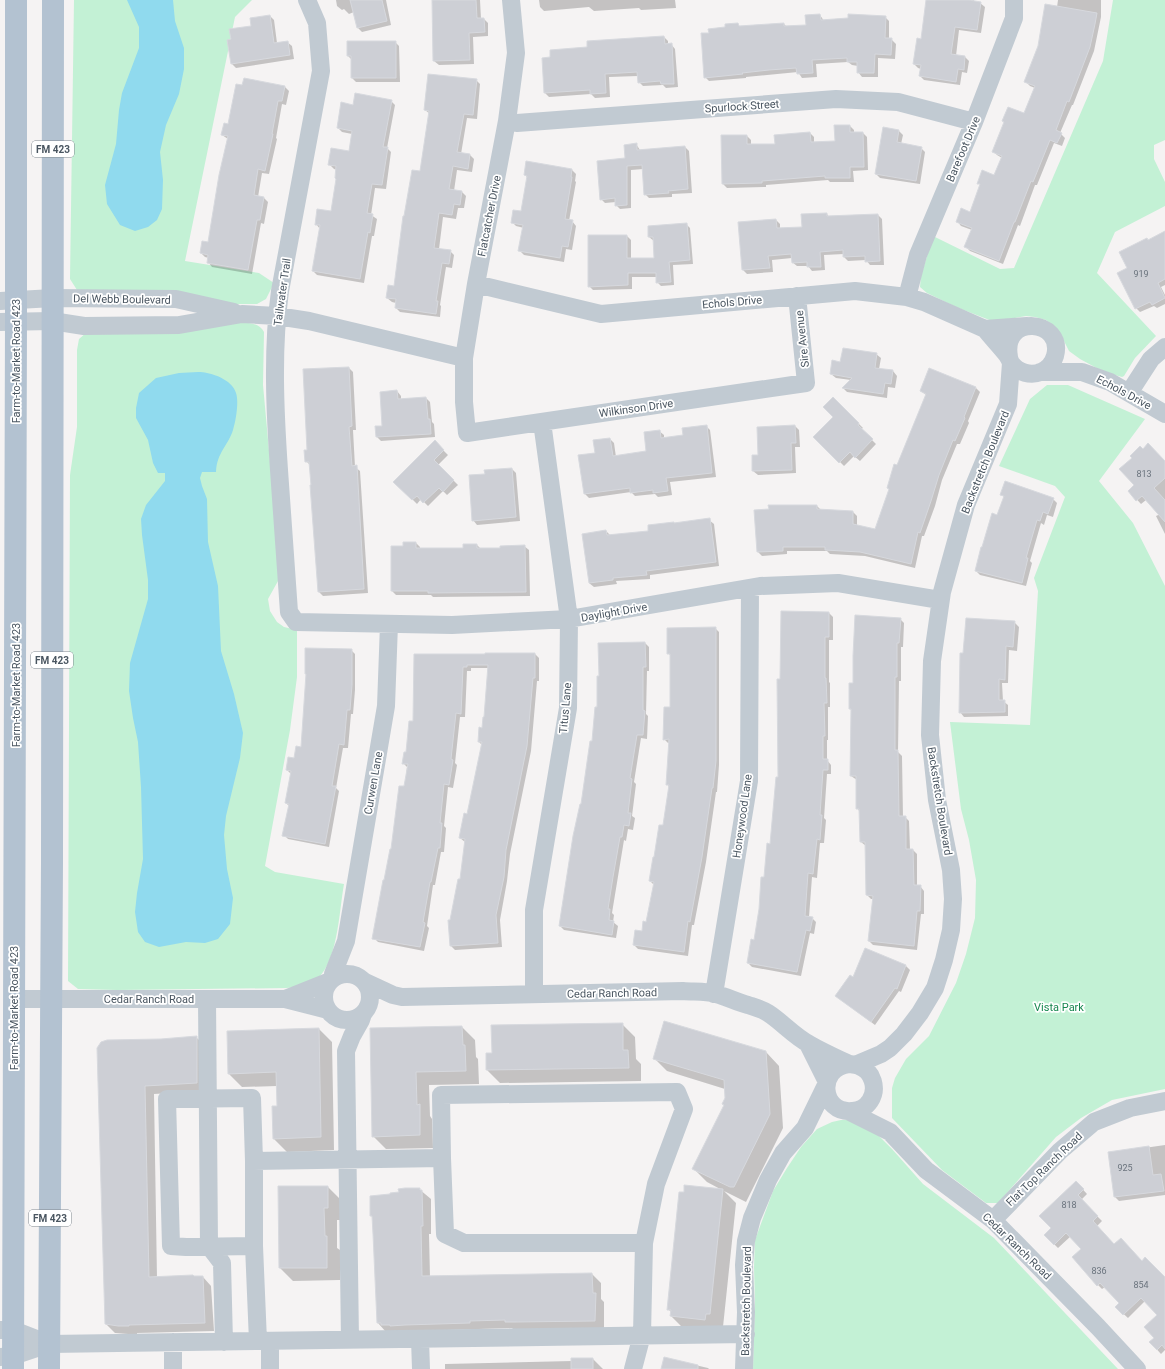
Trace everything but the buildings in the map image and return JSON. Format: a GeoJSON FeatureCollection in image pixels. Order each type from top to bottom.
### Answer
{"type":"FeatureCollection","features":[{"type":"Feature","properties":{"kind":"main road","name":"Farm-to-Market Road 423"},"geometry":{"type":"LineString","coordinates":[[9,1361],[7,1330],[14,999],[8,827],[8,300],[16,0]]}},
{"type":"Feature","properties":{"kind":"main road","name":"FM 423"},"geometry":{"type":"LineString","coordinates":[[49,1369],[53,298],[52,0]]}},
{"type":"Feature","properties":{"kind":"street","name":"Tailwater Trail"},"geometry":{"type":"LineString","coordinates":[[289,612],[275,410],[277,316],[281,285],[321,71],[317,23],[307,0]]}},
{"type":"Feature","properties":{"kind":"street","name":"Flatcatcher Drive"},"geometry":{"type":"LineString","coordinates":[[467,433],[464,402],[464,358],[476,284],[507,121],[516,53],[511,0]]}},
{"type":"Feature","properties":{"kind":"street","name":"Barefoot Drive"},"geometry":{"type":"LineString","coordinates":[[907,297],[918,255],[974,122],[1014,18],[1014,0]]}},
{"type":"Feature","properties":{"kind":"street","name":"Spurlock Street"},"geometry":{"type":"LineString","coordinates":[[507,121],[517,123],[836,99],[898,102],[974,122]]}},
{"type":"Feature","properties":{"kind":"street","name":"Echols Drive"},"geometry":{"type":"LineString","coordinates":[[476,284],[600,314],[855,291],[907,297],[924,302],[985,329],[1010,360]]}},
{"type":"Feature","properties":{"kind":"street","name":"Sire Avenue"},"geometry":{"type":"LineString","coordinates":[[797,296],[806,383]]}},
{"type":"Feature","properties":{"kind":"street","name":"Del Webb Boulevard"},"geometry":{"type":"LineString","coordinates":[[8,300],[53,298],[176,299],[242,314],[277,316],[309,321],[464,358]]}},
{"type":"Feature","properties":{"kind":"street","name":"Del Webb Boulevard"},"geometry":{"type":"LineString","coordinates":[[8,322],[52,320],[84,326],[179,325],[242,314]]}},
{"type":"Feature","properties":{"kind":"street","name":"Echols Drive"},"geometry":{"type":"LineString","coordinates":[[985,329],[1028,326]]}},
{"type":"Feature","properties":{"kind":"street"},"geometry":{"type":"LineString","coordinates":[[1028,326],[1041,328],[1052,336],[1055,343],[1055,357],[1052,364],[1046,369],[1037,373],[1021,371],[1016,368],[1010,360],[1008,344],[1011,337],[1021,328],[1028,326]]}},
{"type":"Feature","properties":{"kind":"street","name":"Echols Drive"},"geometry":{"type":"LineString","coordinates":[[1055,343],[1082,372]]}},
{"type":"Feature","properties":{"kind":"street"},"geometry":{"type":"LineString","coordinates":[[1129,393],[1151,359],[1165,347]]}},
{"type":"Feature","properties":{"kind":"street","name":"Backstretch Boulevard"},"geometry":{"type":"LineString","coordinates":[[852,1064],[881,1054],[890,1048],[904,1034],[916,1018],[935,988],[944,960],[951,930],[953,899],[951,870],[938,800],[930,734],[932,661],[940,600],[966,505],[1008,404],[1010,360]]}},
{"type":"Feature","properties":{"kind":"street","name":"Echols Drive"},"geometry":{"type":"LineString","coordinates":[[1037,373],[1082,372],[1110,382],[1165,414]]}},
{"type":"Feature","properties":{"kind":"street","name":"Backstretch Boulevard"},"geometry":{"type":"LineString","coordinates":[[1008,404],[1037,373]]}},
{"type":"Feature","properties":{"kind":"street","name":"Wilkinson Drive"},"geometry":{"type":"LineString","coordinates":[[467,433],[806,383]]}},
{"type":"Feature","properties":{"kind":"street","name":"Titus Lane"},"geometry":{"type":"LineString","coordinates":[[534,994],[534,910],[568,708],[569,619],[542,422]]}},
{"type":"Feature","properties":{"kind":"street","name":"Daylight Drive"},"geometry":{"type":"LineString","coordinates":[[289,612],[296,622],[452,626],[569,619],[760,586],[838,583],[940,600]]}},
{"type":"Feature","properties":{"kind":"street","name":"Honeywood Lane"},"geometry":{"type":"LineString","coordinates":[[714,994],[749,781],[750,588]]}},
{"type":"Feature","properties":{"kind":"street","name":"Curwen Lane"},"geometry":{"type":"LineString","coordinates":[[331,980],[346,941],[386,706],[389,624]]}},
{"type":"Feature","properties":{"kind":"street"},"geometry":{"type":"LineString","coordinates":[[346,941],[362,980],[368,987],[370,998],[362,1020],[352,1036],[346,1051]]}},
{"type":"Feature","properties":{"kind":"street"},"geometry":{"type":"LineString","coordinates":[[362,980],[345,974],[331,980],[324,995],[325,1006],[330,1012],[342,1020],[353,1020],[365,1011]]}},
{"type":"Feature","properties":{"kind":"street","name":"Cedar Ranch Road"},"geometry":{"type":"LineString","coordinates":[[285,999],[331,980]]}},
{"type":"Feature","properties":{"kind":"street","name":"Cedar Ranch Road"},"geometry":{"type":"LineString","coordinates":[[362,980],[394,995],[402,997],[683,991],[714,994],[767,1012],[808,1044],[852,1064]]}},
{"type":"Feature","properties":{"kind":"street","name":"Cedar Ranch Road"},"geometry":{"type":"LineString","coordinates":[[365,1011],[402,997]]}},
{"type":"Feature","properties":{"kind":"street","name":"Cedar Ranch Road"},"geometry":{"type":"LineString","coordinates":[[14,999],[285,999],[330,1012]]}},
{"type":"Feature","properties":{"kind":"street"},"geometry":{"type":"LineString","coordinates":[[207,999],[209,1246],[222,1263],[224,1342]]}},
{"type":"Feature","properties":{"kind":"street"},"geometry":{"type":"LineString","coordinates":[[330,1012],[333,1024],[346,1051],[350,1340]]}},
{"type":"Feature","properties":{"kind":"street","name":"Cedar Ranch Road"},"geometry":{"type":"LineString","coordinates":[[808,1044],[826,1084]]}},
{"type":"Feature","properties":{"kind":"street","name":"Backstretch Boulevard"},"geometry":{"type":"LineString","coordinates":[[873,1091],[879,1071],[890,1048]]}},
{"type":"Feature","properties":{"kind":"street"},"geometry":{"type":"LineString","coordinates":[[852,1064],[860,1066],[868,1072],[873,1082],[873,1091],[868,1103],[864,1107],[855,1111],[841,1110],[832,1104],[827,1096],[826,1084],[828,1077],[835,1069],[844,1065],[852,1064]]}},
{"type":"Feature","properties":{"kind":"street","name":"Backstretch Boulevard"},"geometry":{"type":"LineString","coordinates":[[744,1369],[746,1312],[744,1265],[746,1241],[752,1218],[768,1180],[784,1153],[805,1128],[826,1084]]}},
{"type":"Feature","properties":{"kind":"street","name":"Cedar Ranch Road"},"geometry":{"type":"LineString","coordinates":[[873,1091],[890,1132]]}},
{"type":"Feature","properties":{"kind":"street"},"geometry":{"type":"LineString","coordinates":[[633,1369],[642,1335],[644,1243],[656,1184],[684,1109],[677,1092],[441,1095],[445,1234],[464,1243],[644,1243]]}},
{"type":"Feature","properties":{"kind":"street"},"geometry":{"type":"LineString","coordinates":[[254,1246],[171,1246],[167,1099],[207,1100],[252,1098],[254,1246],[264,1341],[270,1369]]}},
{"type":"Feature","properties":{"kind":"street","name":"Flat Top Ranch Road"},"geometry":{"type":"LineString","coordinates":[[993,1220],[1060,1151],[1094,1122],[1130,1108],[1165,1101]]}},
{"type":"Feature","properties":{"kind":"street","name":"Cedar Ranch Road"},"geometry":{"type":"LineString","coordinates":[[848,1111],[890,1132],[926,1170],[993,1220],[1137,1369]]}},
{"type":"Feature","properties":{"kind":"street","name":"Backstretch Boulevard"},"geometry":{"type":"LineString","coordinates":[[805,1128],[833,1115],[848,1111]]}},
{"type":"Feature","properties":{"kind":"street"},"geometry":{"type":"LineString","coordinates":[[254,1161],[442,1158]]}},
{"type":"Feature","properties":{"kind":"street"},"geometry":{"type":"LineString","coordinates":[[7,1330],[50,1344],[746,1334]]}},
{"type":"Feature","properties":{"kind":"street"},"geometry":{"type":"LineString","coordinates":[[420,1339],[421,1369]]}},
{"type":"Feature","properties":{"kind":"street"},"geometry":{"type":"LineString","coordinates":[[173,1369],[174,1342]]}},
{"type":"Feature","properties":{"kind":"street"},"geometry":{"type":"LineString","coordinates":[[9,1361],[50,1344]]}},
{"type":"Feature","properties":{"kind":"green space"},"geometry":{"type":"Polygon","coordinates":[[[74,0],[252,0],[235,17],[185,261],[259,273],[274,283],[266,299],[257,304],[223,304],[77,290],[70,279],[74,0]]]}},
{"type":"Feature","properties":{"kind":"green space"},"geometry":{"type":"Polygon","coordinates":[[[1113,0],[1165,0],[1165,140],[1154,145],[1154,159],[1165,182],[1165,206],[1115,232],[1097,273],[1156,336],[1135,358],[1122,377],[1104,372],[1080,359],[1069,351],[1055,327],[1046,320],[1026,316],[992,321],[956,307],[927,293],[920,287],[921,276],[933,236],[1000,269],[1014,268],[1103,61],[1113,0]]]}},
{"type":"Feature","properties":{"kind":"green space"},"geometry":{"type":"Polygon","coordinates":[[[223,322],[252,323],[261,328],[264,332],[263,385],[280,571],[278,581],[268,599],[270,611],[277,622],[284,627],[297,630],[297,677],[290,730],[265,866],[275,872],[344,884],[336,938],[328,964],[321,975],[310,984],[303,986],[286,988],[78,989],[68,981],[70,475],[77,427],[77,350],[79,339],[86,333],[223,322]]]}},
{"type":"Feature","properties":{"kind":"green space","name":"Vista Park"},"geometry":{"type":"Polygon","coordinates":[[[1047,385],[1068,385],[1145,419],[1099,481],[1133,523],[1165,586],[1165,1089],[1112,1100],[1081,1118],[1056,1137],[998,1203],[986,1203],[942,1170],[892,1118],[892,1088],[895,1078],[906,1059],[929,1036],[956,983],[966,954],[975,918],[976,880],[969,840],[961,809],[950,722],[1030,725],[1038,591],[1034,578],[1065,497],[1055,486],[999,466],[1030,399],[1047,385]]]}},
{"type":"Feature","properties":{"kind":"green space"},"geometry":{"type":"Polygon","coordinates":[[[851,1120],[872,1129],[923,1184],[994,1238],[1118,1369],[753,1369],[755,1240],[773,1191],[801,1147],[817,1129],[832,1122],[851,1120]]]}},
{"type":"Feature","properties":{"kind":"water"},"geometry":{"type":"Polygon","coordinates":[[[127,0],[173,0],[175,21],[184,48],[184,69],[179,94],[166,125],[160,152],[163,180],[162,209],[157,220],[148,227],[135,231],[120,225],[107,204],[105,185],[116,144],[122,93],[139,48],[139,27],[127,0]]]}},
{"type":"Feature","properties":{"kind":"water"},"geometry":{"type":"Polygon","coordinates":[[[201,372],[216,375],[232,386],[237,397],[237,411],[233,430],[220,454],[216,472],[202,472],[200,478],[207,499],[208,542],[218,586],[221,651],[234,694],[243,733],[240,758],[226,816],[224,835],[227,869],[233,898],[230,924],[218,939],[205,943],[186,942],[159,947],[145,942],[138,932],[135,912],[143,859],[138,742],[129,691],[130,663],[148,599],[148,580],[141,519],[146,505],[165,481],[165,473],[158,473],[153,463],[148,440],[136,418],[136,408],[139,393],[156,378],[179,373],[201,372]]]}}]}
